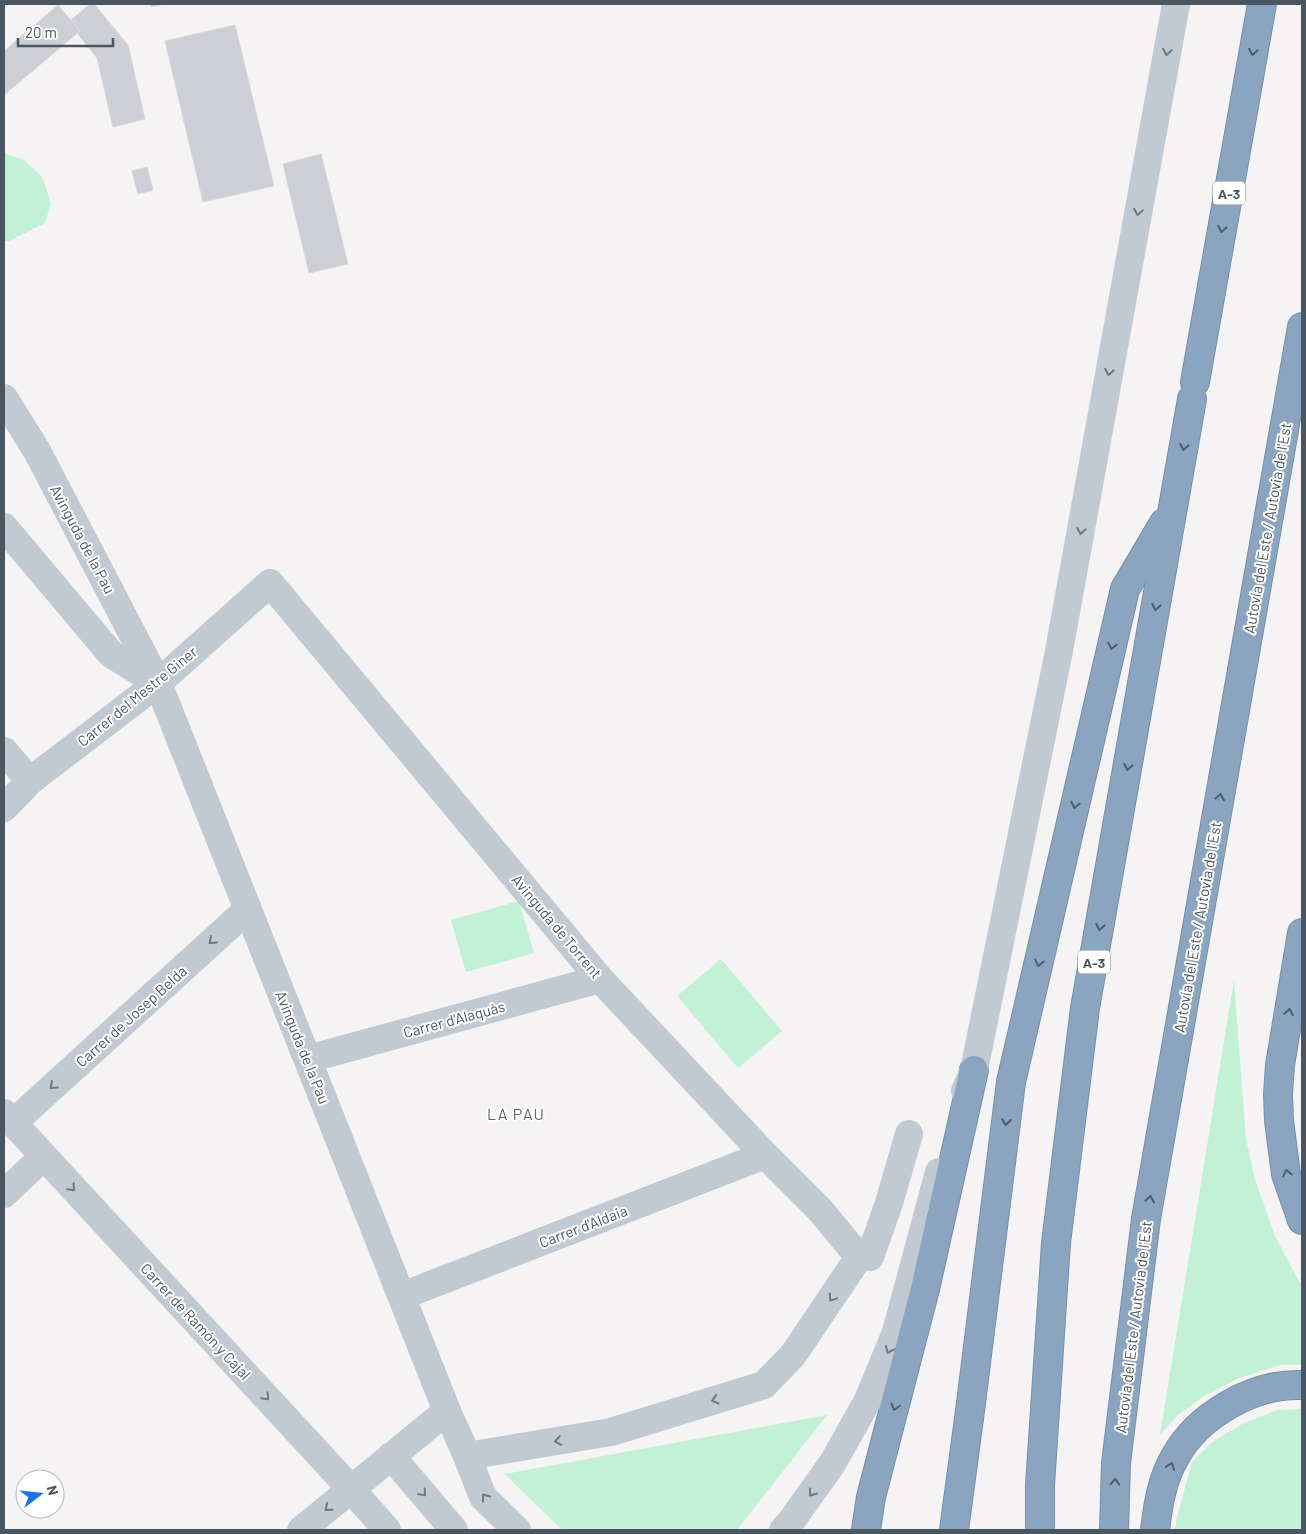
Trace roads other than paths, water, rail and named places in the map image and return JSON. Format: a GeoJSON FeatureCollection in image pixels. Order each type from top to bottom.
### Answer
{"type":"FeatureCollection","features":[{"type":"Feature","properties":{"kind":"highway","name":"A-3"},"geometry":{"type":"LineString","coordinates":[[1040,1530],[1040,1485],[1056,1243],[1086,1008],[1262,4]]}},
{"type":"Feature","properties":{"kind":"highway","name":"Autovía del Este / Autovia de l'Est"},"geometry":{"type":"LineString","coordinates":[[1114,1530],[1116,1463],[1146,1219],[1302,327]]}},
{"type":"Feature","properties":{"kind":"highway"},"geometry":{"type":"LineString","coordinates":[[954,1530],[1011,1082],[1126,589],[1173,507]]}},
{"type":"Feature","properties":{"kind":"highway"},"geometry":{"type":"LineString","coordinates":[[1302,933],[1280,1065],[1278,1094],[1279,1121],[1286,1174],[1302,1220]]}},
{"type":"Feature","properties":{"kind":"highway"},"geometry":{"type":"LineString","coordinates":[[866,1530],[871,1497],[926,1289],[974,1070]]}},
{"type":"Feature","properties":{"kind":"highway"},"geometry":{"type":"LineString","coordinates":[[1155,1530],[1164,1481],[1174,1457],[1186,1440],[1202,1423],[1221,1409],[1244,1397],[1267,1389],[1302,1384]]}},
{"type":"Feature","properties":{"kind":"street"},"geometry":{"type":"LineString","coordinates":[[783,1530],[832,1464],[868,1400],[896,1332],[954,1114],[974,1070],[1059,651],[1176,4]]}},
{"type":"Feature","properties":{"kind":"street","name":"Avinguda de la Pau"},"geometry":{"type":"LineString","coordinates":[[4,398],[37,450],[158,683],[447,1411],[483,1497],[517,1530]]}},
{"type":"Feature","properties":{"kind":"street"},"geometry":{"type":"LineString","coordinates":[[4,527],[111,654],[158,683]]}},
{"type":"Feature","properties":{"kind":"street","name":"Carrer del Mestre Giner"},"geometry":{"type":"LineString","coordinates":[[4,808],[30,781],[158,683],[270,583]]}},
{"type":"Feature","properties":{"kind":"street","name":"Avinguda de Torrent"},"geometry":{"type":"LineString","coordinates":[[270,583],[600,979],[765,1155],[820,1210],[859,1257]]}},
{"type":"Feature","properties":{"kind":"street"},"geometry":{"type":"LineString","coordinates":[[4,751],[30,781]]}},
{"type":"Feature","properties":{"kind":"street","name":"Carrer de Josep Belda"},"geometry":{"type":"LineString","coordinates":[[8,1118],[248,909]]}},
{"type":"Feature","properties":{"kind":"street","name":"Carrer d'Alaquàs"},"geometry":{"type":"LineString","coordinates":[[308,1059],[600,979]]}},
{"type":"Feature","properties":{"kind":"street","name":"Carrer de Ramón y Cajal"},"geometry":{"type":"LineString","coordinates":[[8,1118],[387,1530]]}},
{"type":"Feature","properties":{"kind":"street"},"geometry":{"type":"LineString","coordinates":[[467,1456],[611,1432],[764,1385],[794,1355],[859,1257],[870,1257],[909,1134]]}},
{"type":"Feature","properties":{"kind":"street","name":"Carrer d'Aldaia"},"geometry":{"type":"LineString","coordinates":[[402,1296],[765,1155]]}},
{"type":"Feature","properties":{"kind":"street"},"geometry":{"type":"LineString","coordinates":[[4,1194],[43,1156]]}},
{"type":"Feature","properties":{"kind":"street"},"geometry":{"type":"LineString","coordinates":[[301,1530],[447,1411]]}},
{"type":"Feature","properties":{"kind":"street"},"geometry":{"type":"LineString","coordinates":[[391,1456],[454,1530]]}},
{"type":"Feature","properties":{"kind":"district","name":"LA PAU"},"geometry":{"type":"Point","coordinates":[516,1113]}}]}
